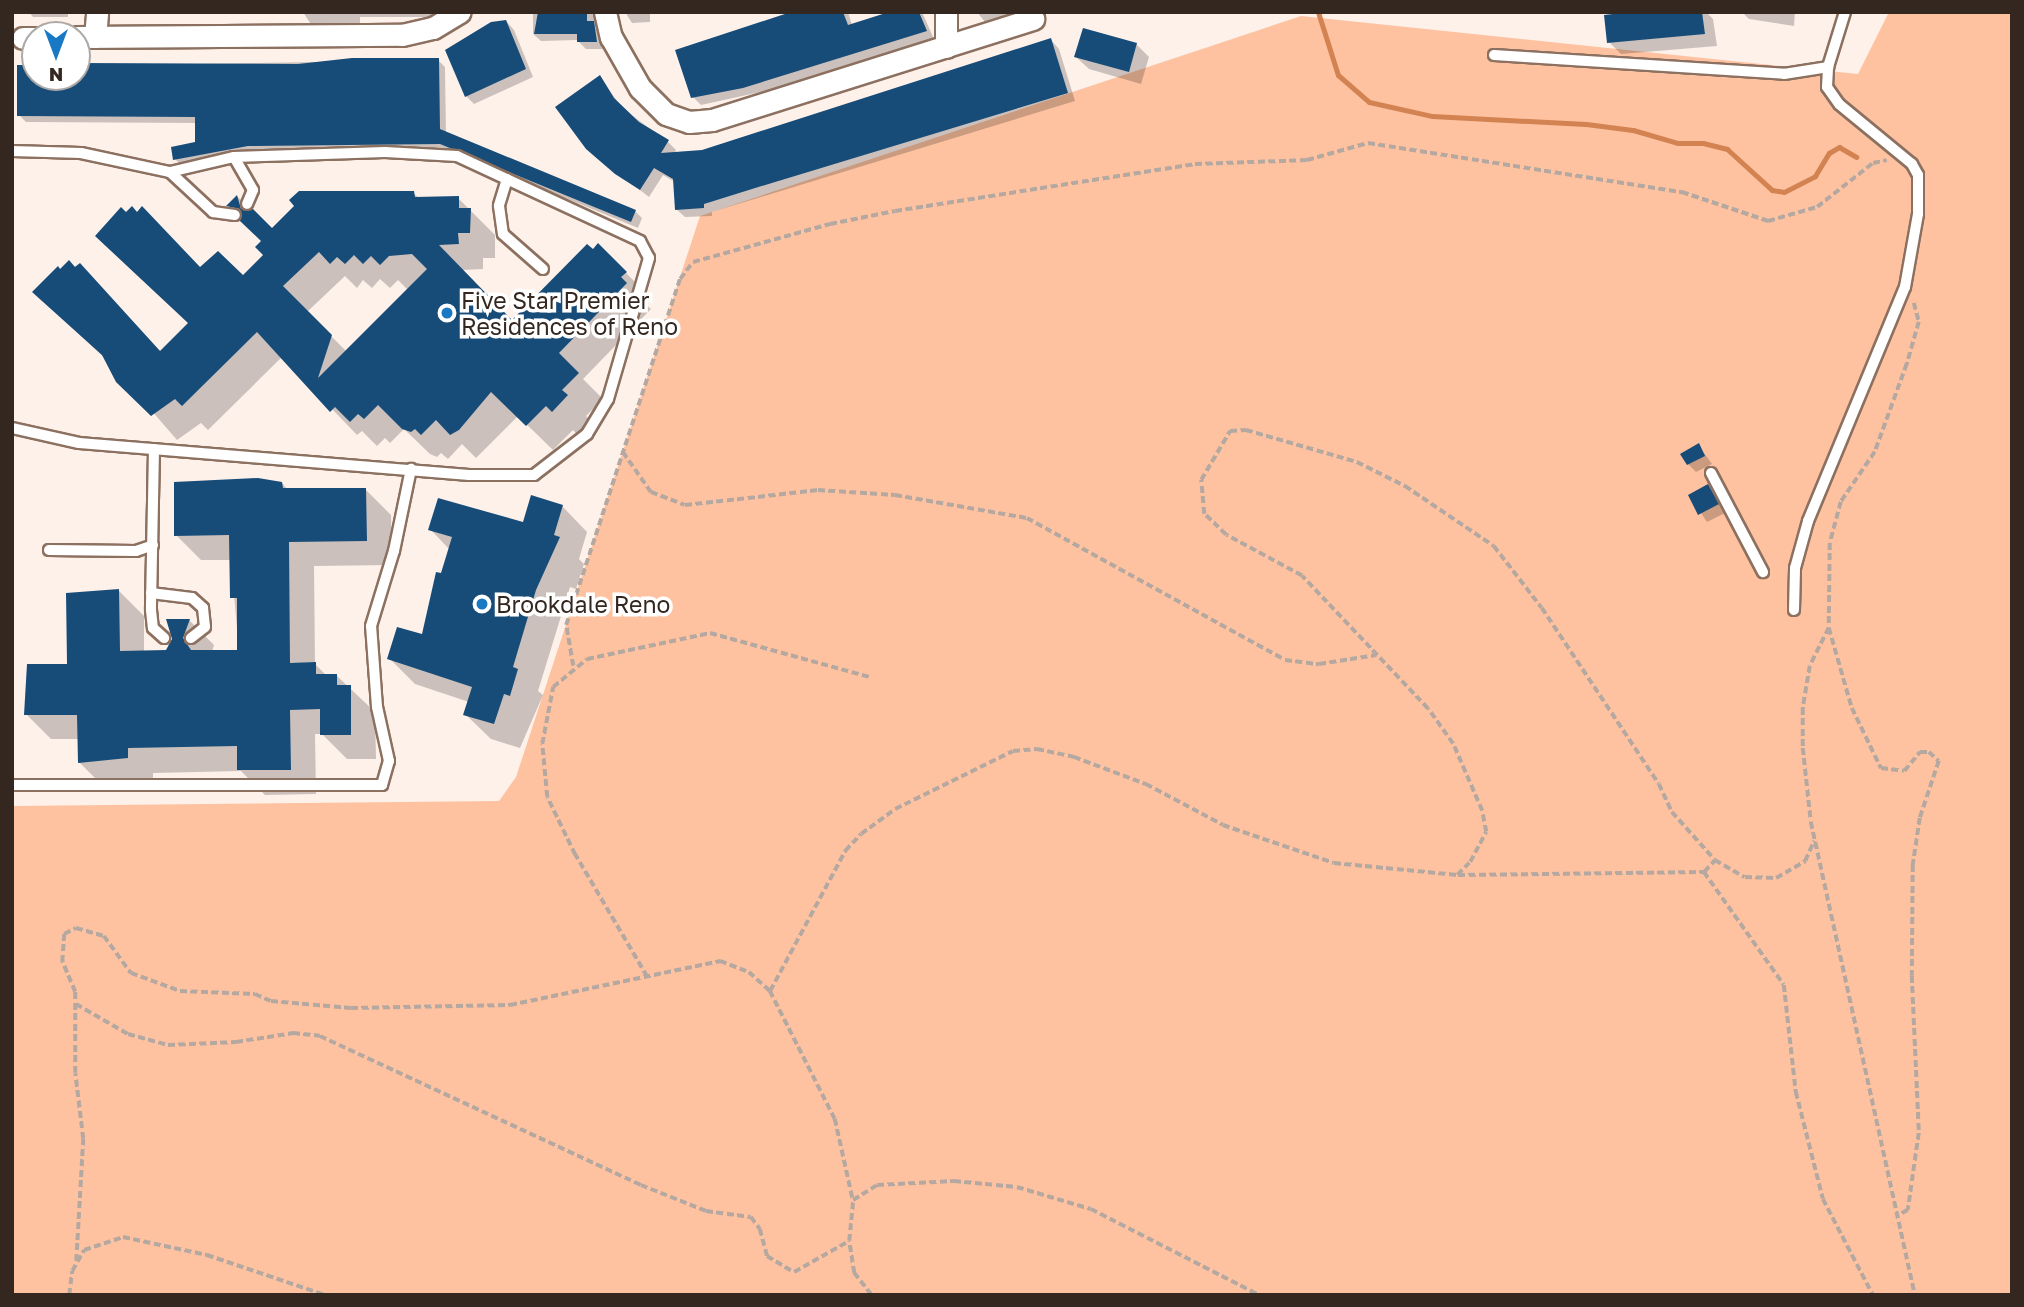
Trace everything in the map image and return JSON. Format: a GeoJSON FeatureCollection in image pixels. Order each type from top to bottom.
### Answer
{"type":"FeatureCollection","features":[{"type":"Feature","properties":{"kind":"street"},"geometry":{"type":"LineString","coordinates":[[91,37],[402,35],[433,28],[460,12]]}},
{"type":"Feature","properties":{"kind":"street"},"geometry":{"type":"LineString","coordinates":[[606,12],[611,37],[640,88],[666,114],[689,122],[712,120],[1033,19]]}},
{"type":"Feature","properties":{"kind":"street"},"geometry":{"type":"LineString","coordinates":[[946,12],[946,47]]}},
{"type":"Feature","properties":{"kind":"lane"},"geometry":{"type":"LineString","coordinates":[[1794,610],[1795,568],[1808,521],[1905,287],[1913,261],[1918,176],[1912,164],[1839,104],[1827,87],[1828,67],[1846,12]]}},
{"type":"Feature","properties":{"kind":"lane"},"geometry":{"type":"LineString","coordinates":[[1494,55],[1784,74],[1828,67]]}},
{"type":"Feature","properties":{"kind":"lane"},"geometry":{"type":"LineString","coordinates":[[12,151],[80,153],[170,172],[234,157],[385,152],[457,156],[640,241],[649,258],[608,399],[587,434],[534,475],[411,469],[79,443],[12,428]]}},
{"type":"Feature","properties":{"kind":"lane"},"geometry":{"type":"LineString","coordinates":[[234,157],[251,183],[247,204]]}},
{"type":"Feature","properties":{"kind":"lane"},"geometry":{"type":"LineString","coordinates":[[170,172],[213,212],[235,215]]}},
{"type":"Feature","properties":{"kind":"lane"},"geometry":{"type":"LineString","coordinates":[[507,179],[499,206],[503,234],[543,269]]}},
{"type":"Feature","properties":{"kind":"lane"},"geometry":{"type":"LineString","coordinates":[[154,449],[151,593],[153,628],[164,638]]}},
{"type":"Feature","properties":{"kind":"lane"},"geometry":{"type":"LineString","coordinates":[[12,785],[382,785],[390,761],[377,707],[371,626],[394,551],[411,469]]}},
{"type":"Feature","properties":{"kind":"lane"},"geometry":{"type":"LineString","coordinates":[[1711,473],[1763,572]]}},
{"type":"Feature","properties":{"kind":"lane"},"geometry":{"type":"LineString","coordinates":[[49,550],[136,551],[153,545]]}},
{"type":"Feature","properties":{"kind":"lane"},"geometry":{"type":"LineString","coordinates":[[151,593],[192,598],[203,608],[205,627],[191,638]]}},
{"type":"Feature","properties":{"kind":"path"},"geometry":{"type":"LineString","coordinates":[[573,666],[566,625],[680,279],[693,262],[830,224],[1100,176],[1241,160],[1307,160],[1368,144],[1682,192],[1768,221],[1817,207],[1873,163],[1892,160]]}},
{"type":"Feature","properties":{"kind":"path"},"geometry":{"type":"LineString","coordinates":[[1900,1215],[1908,1210],[1919,1133],[1912,976],[1913,865],[1920,818],[1939,761],[1928,752],[1920,752],[1904,771],[1881,768],[1852,708],[1829,628],[1827,571],[1839,509],[1875,452],[1917,335],[1919,315],[1905,287]]}},
{"type":"Feature","properties":{"kind":"path"},"geometry":{"type":"LineString","coordinates":[[1457,875],[1486,832],[1482,811],[1453,744],[1428,709],[1302,576],[1226,535],[1205,514],[1201,480],[1230,431],[1246,430],[1357,462],[1405,486],[1494,546],[1542,608],[1659,784],[1672,813],[1715,860],[1745,877],[1776,878],[1805,861],[1815,839]]}},
{"type":"Feature","properties":{"kind":"path"},"geometry":{"type":"LineString","coordinates":[[623,452],[651,492],[685,505],[818,489],[895,495],[1027,518],[1285,660],[1319,664],[1377,655]]}},
{"type":"Feature","properties":{"kind":"path"},"geometry":{"type":"LineString","coordinates":[[1829,628],[1810,666],[1803,708],[1803,748],[1815,839],[1900,1215],[1915,1295]]}},
{"type":"Feature","properties":{"kind":"path"},"geometry":{"type":"LineString","coordinates":[[647,977],[575,855],[547,797],[542,744],[553,687],[573,666],[627,647],[710,633],[870,677]]}},
{"type":"Feature","properties":{"kind":"path"},"geometry":{"type":"LineString","coordinates":[[770,991],[845,851],[861,834],[902,805],[1013,751],[1037,749],[1074,757],[1146,784],[1223,824],[1334,863],[1457,875],[1704,872],[1715,860]]}},
{"type":"Feature","properties":{"kind":"path"},"geometry":{"type":"LineString","coordinates":[[1704,872],[1784,985],[1796,1092],[1823,1199],[1873,1295]]}},
{"type":"Feature","properties":{"kind":"path"},"geometry":{"type":"LineString","coordinates":[[69,1295],[76,1262],[83,1139],[75,1073],[76,1004],[62,962],[64,934],[76,928],[104,936],[131,973],[144,980],[180,991],[255,995],[300,1005],[510,1005],[720,961],[750,972],[770,991],[835,1119],[853,1200],[849,1241],[854,1273],[871,1295]]}},
{"type":"Feature","properties":{"kind":"path"},"geometry":{"type":"LineString","coordinates":[[76,1004],[128,1034],[167,1045],[236,1042],[293,1033],[320,1036],[641,1185],[706,1211],[751,1217],[760,1229],[766,1256],[794,1272],[849,1241]]}},
{"type":"Feature","properties":{"kind":"path"},"geometry":{"type":"LineString","coordinates":[[853,1200],[877,1185],[954,1181],[1017,1186],[1091,1209],[1259,1295]]}},
{"type":"Feature","properties":{"kind":"path"},"geometry":{"type":"LineString","coordinates":[[76,1262],[84,1250],[106,1240],[151,1240],[325,1295]]}},
{"type":"Feature","properties":{"kind":"shaded area"},"geometry":{"type":"Polygon","coordinates":[[[1889,12],[2012,12],[2012,1295],[12,1295],[12,806],[499,801],[516,777],[700,216],[1301,16],[1858,74],[1889,12]]]}},
{"type":"Feature","properties":{"kind":"building"},"geometry":{"type":"Polygon","coordinates":[[[538,12],[587,12],[587,21],[594,21],[597,42],[577,42],[577,34],[534,34],[538,12]]]}},
{"type":"Feature","properties":{"kind":"building"},"geometry":{"type":"Polygon","coordinates":[[[791,12],[843,12],[848,25],[889,12],[919,12],[927,31],[743,88],[691,98],[675,50],[791,12]]]}},
{"type":"Feature","properties":{"kind":"building"},"geometry":{"type":"Polygon","coordinates":[[[1630,12],[1702,12],[1705,34],[1607,43],[1604,15],[1630,12]]]}},
{"type":"Feature","properties":{"kind":"building"},"geometry":{"type":"Polygon","coordinates":[[[506,20],[526,69],[465,97],[445,50],[491,22],[506,20]]]}},
{"type":"Feature","properties":{"kind":"building"},"geometry":{"type":"Polygon","coordinates":[[[1083,28],[1137,43],[1129,72],[1074,57],[1083,28]]]}},
{"type":"Feature","properties":{"kind":"building"},"geometry":{"type":"Polygon","coordinates":[[[1051,38],[1068,93],[704,204],[704,208],[675,210],[673,179],[654,168],[640,190],[615,174],[586,149],[555,107],[600,75],[614,98],[639,122],[669,140],[661,153],[702,150],[1051,38]]]}},
{"type":"Feature","properties":{"kind":"building"},"geometry":{"type":"Polygon","coordinates":[[[352,58],[439,58],[440,129],[636,210],[631,222],[440,144],[248,146],[173,160],[171,147],[195,142],[195,117],[17,116],[17,65],[21,65],[21,91],[91,91],[91,63],[298,64],[352,58]]]}},
{"type":"Feature","properties":{"kind":"building","name":"Five Star Premier Residences of Reno"},"geometry":{"type":"Polygon","coordinates":[[[299,191],[414,191],[415,197],[459,196],[459,208],[471,208],[470,233],[458,233],[459,244],[439,245],[512,320],[587,244],[593,249],[598,243],[627,272],[621,277],[627,283],[559,353],[579,373],[562,390],[568,395],[552,412],[546,406],[526,426],[491,392],[459,430],[450,435],[436,420],[421,435],[415,429],[411,432],[402,429],[378,405],[364,419],[358,414],[350,422],[335,407],[330,412],[257,332],[182,406],[175,399],[151,416],[116,382],[102,355],[32,292],[58,266],[60,269],[69,260],[75,267],[80,263],[160,351],[188,323],[95,236],[121,207],[126,212],[132,206],[137,212],[142,206],[200,267],[218,251],[243,275],[263,255],[255,247],[261,241],[240,221],[240,209],[226,206],[237,195],[241,209],[253,209],[272,228],[294,206],[289,200],[299,191]],[[319,252],[283,286],[332,335],[318,378],[427,269],[412,254],[389,256],[380,265],[371,256],[363,264],[354,255],[345,264],[337,257],[330,264],[319,252]]]}},
{"type":"Feature","properties":{"kind":"building"},"geometry":{"type":"Polygon","coordinates":[[[1699,443],[1705,456],[1687,465],[1680,454],[1699,443]]]}},
{"type":"Feature","properties":{"kind":"building"},"geometry":{"type":"Polygon","coordinates":[[[258,478],[282,482],[283,488],[366,488],[367,541],[289,542],[290,663],[316,662],[316,674],[337,674],[337,685],[351,685],[351,735],[320,735],[320,709],[290,710],[291,770],[237,770],[237,746],[128,748],[128,758],[78,763],[77,715],[24,715],[27,664],[67,664],[66,593],[119,589],[120,651],[166,650],[172,639],[166,619],[190,619],[183,638],[191,650],[237,650],[237,598],[230,598],[229,535],[174,536],[174,482],[258,478]]]}},
{"type":"Feature","properties":{"kind":"building"},"geometry":{"type":"Polygon","coordinates":[[[1708,484],[1719,504],[1698,515],[1688,495],[1708,484]]]}},
{"type":"Feature","properties":{"kind":"building","name":"Brookdale Reno"},"geometry":{"type":"Polygon","coordinates":[[[531,495],[563,505],[554,535],[560,537],[536,590],[513,667],[518,669],[510,696],[504,694],[494,724],[463,715],[472,687],[387,659],[397,627],[422,634],[436,572],[441,573],[452,537],[428,530],[438,498],[523,522],[531,495]]]}},
{"type":"Feature","properties":{"kind":"waterway"},"geometry":{"type":"LineString","coordinates":[[1318,12],[1338,75],[1369,102],[1432,116],[1586,124],[1633,130],[1678,143],[1703,143],[1727,149],[1772,190],[1784,192],[1815,176],[1829,153],[1839,147],[1856,157]]}},
{"type":"Feature","properties":{"kind":"place","name":"Five Star Premier Residences of Reno"},"geometry":{"type":"Point","coordinates":[447,313]}},
{"type":"Feature","properties":{"kind":"place","name":"Brookdale Reno"},"geometry":{"type":"Point","coordinates":[482,604]}}]}
